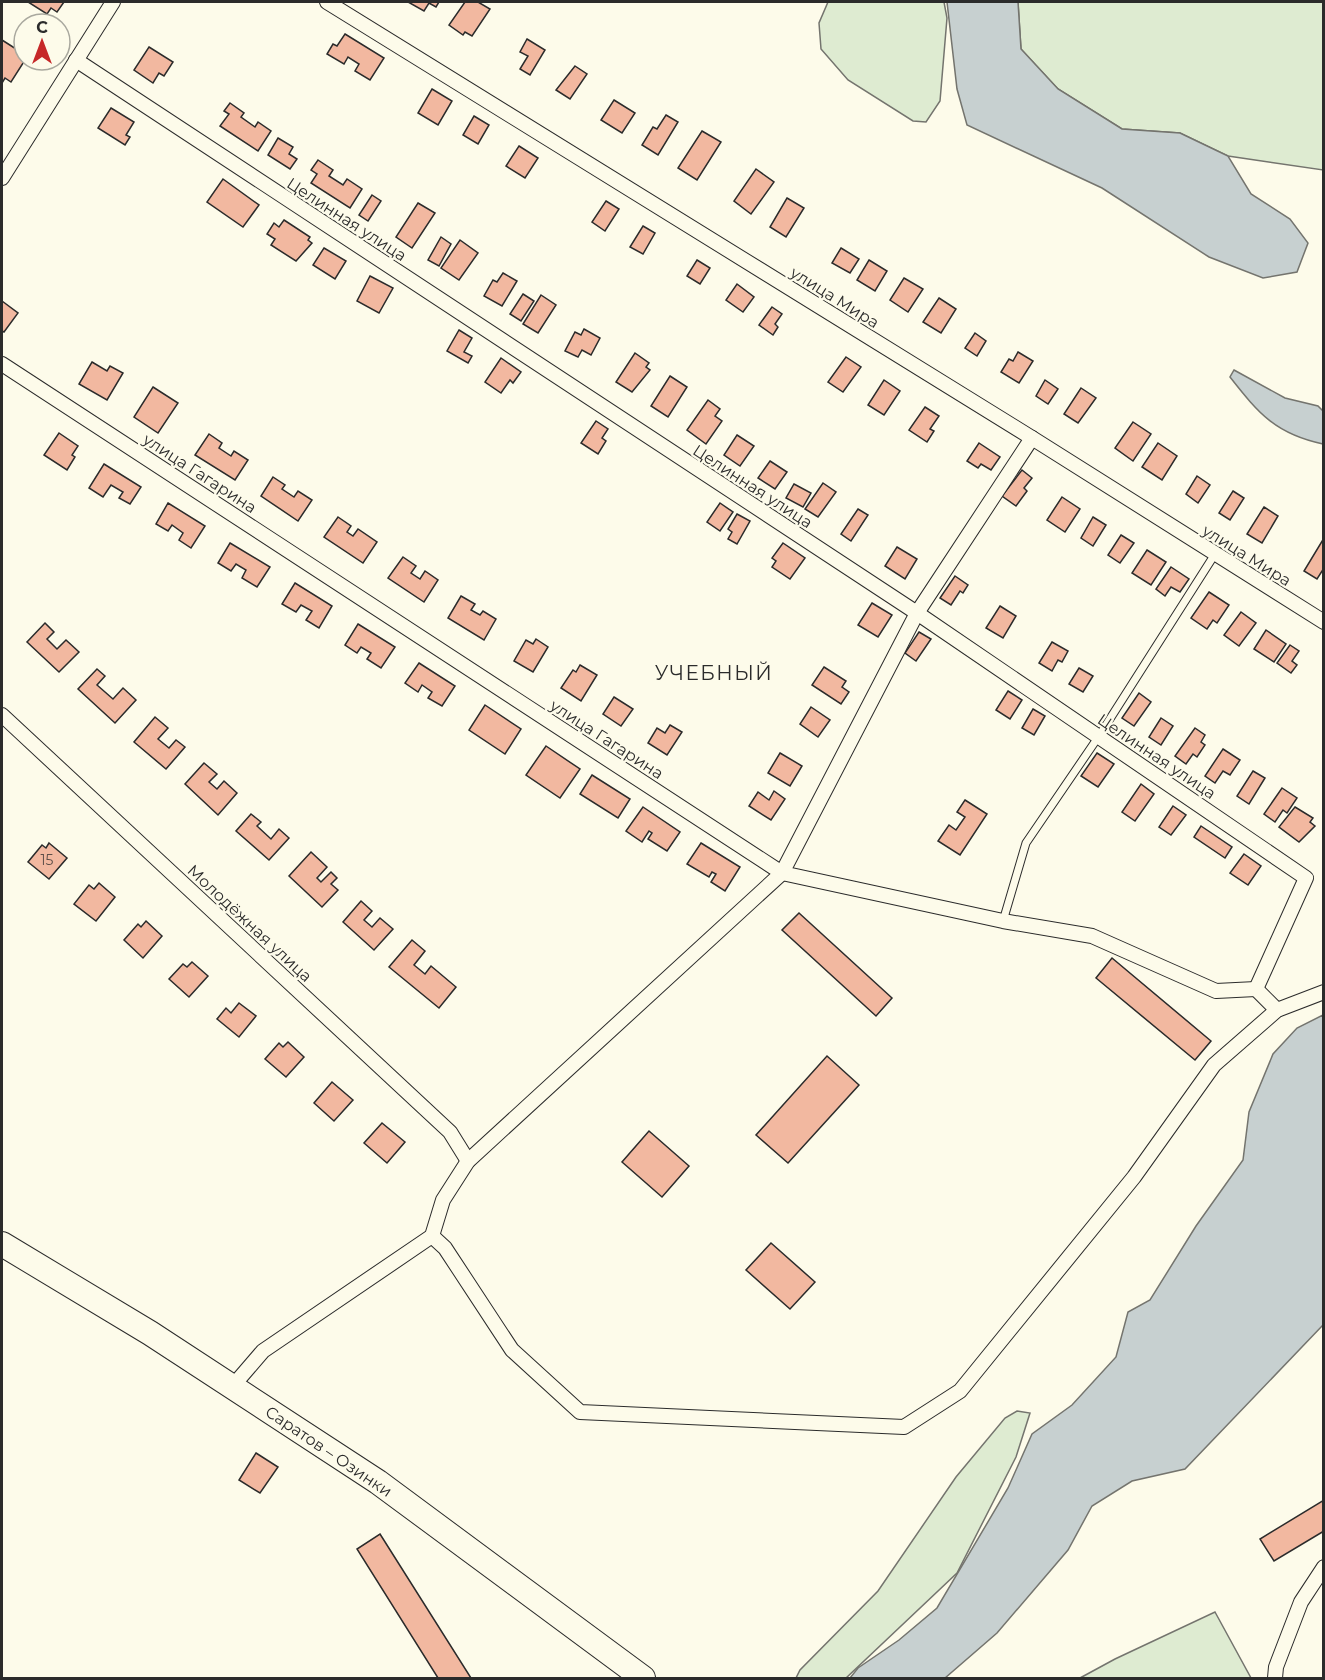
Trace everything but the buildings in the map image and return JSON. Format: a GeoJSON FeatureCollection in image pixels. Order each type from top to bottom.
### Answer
{"type":"FeatureCollection","features":[{"type":"Feature","properties":{"kind":"highway","name":"Саратов – Озинки"},"geometry":{"type":"LineString","coordinates":[[2,1244],[150,1333],[378,1482],[643,1678]]}},
{"type":"Feature","properties":{"kind":"street"},"geometry":{"type":"LineString","coordinates":[[2,178],[113,2]]}},
{"type":"Feature","properties":{"kind":"street","name":"улица Мира"},"geometry":{"type":"LineString","coordinates":[[327,2],[1032,438],[1323,622]]}},
{"type":"Feature","properties":{"kind":"street","name":"Целинная улица"},"geometry":{"type":"LineString","coordinates":[[76,60],[917,613],[1306,878],[1256,989]]}},
{"type":"Feature","properties":{"kind":"street","name":"улица Гагарина"},"geometry":{"type":"LineString","coordinates":[[2,364],[782,873],[1003,921],[1092,936],[1216,991],[1256,989]]}},
{"type":"Feature","properties":{"kind":"street"},"geometry":{"type":"LineString","coordinates":[[232,1387],[263,1351],[432,1236],[443,1200],[468,1161],[782,873],[917,613],[1032,438]]}},
{"type":"Feature","properties":{"kind":"street","name":"Молодёжная улица"},"geometry":{"type":"LineString","coordinates":[[2,715],[450,1132],[468,1161]]}},
{"type":"Feature","properties":{"kind":"street"},"geometry":{"type":"LineString","coordinates":[[1256,989],[1277,1010]]}},
{"type":"Feature","properties":{"kind":"street"},"geometry":{"type":"LineString","coordinates":[[432,1236],[446,1248],[512,1350],[580,1412],[904,1427],[960,1391],[1134,1177],[1214,1065],[1277,1010],[1323,992]]}},
{"type":"Feature","properties":{"kind":"street"},"geometry":{"type":"LineString","coordinates":[[1275,1678],[1276,1667],[1301,1602],[1323,1568]]}},
{"type":"Feature","properties":{"kind":"lane"},"geometry":{"type":"LineString","coordinates":[[1003,921],[1026,843],[1099,736],[1215,554]]}},
{"type":"Feature","properties":{"kind":"green space"},"geometry":{"type":"Polygon","coordinates":[[[828,2],[944,2],[947,18],[940,101],[926,122],[913,121],[848,80],[821,49],[819,23],[828,2]]]}},
{"type":"Feature","properties":{"kind":"green space"},"geometry":{"type":"Polygon","coordinates":[[[1018,2],[1323,2],[1323,170],[1228,156],[1180,133],[1122,129],[1058,89],[1021,49],[1018,2]]]}},
{"type":"Feature","properties":{"kind":"green space"},"geometry":{"type":"Polygon","coordinates":[[[1017,1411],[1030,1413],[1016,1457],[957,1573],[846,1678],[796,1678],[800,1670],[878,1591],[956,1477],[1005,1418],[1017,1411]]]}},
{"type":"Feature","properties":{"kind":"green space"},"geometry":{"type":"Polygon","coordinates":[[[1215,1612],[1251,1678],[1080,1678],[1115,1659],[1215,1612]]]}},
{"type":"Feature","properties":{"kind":"shaded area"},"geometry":{"type":"Polygon","coordinates":[[[947,2],[1018,2],[1021,49],[1058,89],[1122,129],[1180,133],[1228,156],[1251,194],[1290,219],[1308,243],[1297,272],[1263,278],[1209,257],[1102,188],[967,125],[957,89],[947,2]]]}},
{"type":"Feature","properties":{"kind":"shaded area"},"geometry":{"type":"Polygon","coordinates":[[[1234,370],[1285,398],[1318,406],[1323,411],[1323,444],[1293,435],[1270,421],[1250,402],[1230,377],[1234,370]]]}},
{"type":"Feature","properties":{"kind":"shaded area"},"geometry":{"type":"Polygon","coordinates":[[[1323,1015],[1323,1325],[1185,1469],[1132,1481],[1092,1506],[1068,1550],[997,1633],[945,1678],[850,1678],[858,1668],[899,1640],[937,1608],[1008,1488],[1032,1434],[1072,1405],[1116,1357],[1128,1312],[1150,1300],[1196,1226],[1243,1160],[1249,1112],[1273,1054],[1297,1028],[1323,1015]]]}},
{"type":"Feature","properties":{"kind":"district","name":"УЧЕБНЫЙ"},"geometry":{"type":"Point","coordinates":[714,673]}}]}
